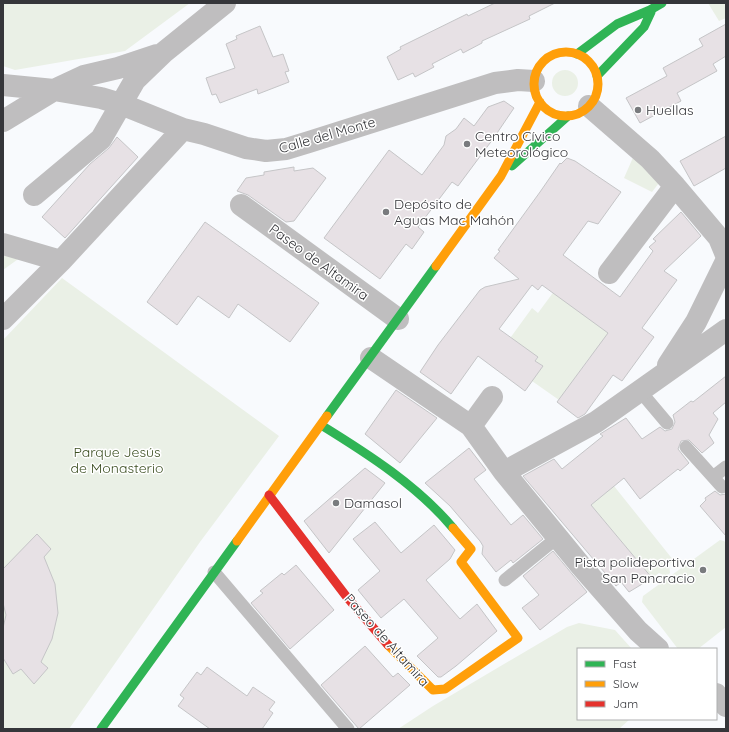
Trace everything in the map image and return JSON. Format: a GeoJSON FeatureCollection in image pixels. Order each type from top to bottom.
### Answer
{"type":"FeatureCollection","features":[{"type":"Feature","properties":{"kind":"main road"},"geometry":{"type":"LineString","coordinates":[[597,76],[644,27],[651,12],[662,3]]}},
{"type":"Feature","properties":{"kind":"main road"},"geometry":{"type":"LineString","coordinates":[[577,54],[592,41],[631,16],[651,12]]}},
{"type":"Feature","properties":{"kind":"main road"},"geometry":{"type":"LineString","coordinates":[[501,176],[568,116],[583,111],[589,106],[597,92],[597,76],[593,67],[586,59],[577,54],[563,52],[549,57],[539,67],[534,81],[536,96],[540,102],[548,110],[557,114],[568,116]]}},
{"type":"Feature","properties":{"kind":"main road"},"geometry":{"type":"LineString","coordinates":[[101,729],[269,495],[371,358],[501,176],[540,102]]}},
{"type":"Feature","properties":{"kind":"main road","name":"Paseo de Altamira"},"geometry":{"type":"LineString","coordinates":[[269,495],[339,587],[414,673],[433,690],[446,689],[518,638],[461,562],[471,550],[437,511],[397,477],[342,437],[321,425]]}},
{"type":"Feature","properties":{"kind":"street"},"geometry":{"type":"LineString","coordinates":[[111,101],[163,53],[225,3]]}},
{"type":"Feature","properties":{"kind":"street"},"geometry":{"type":"LineString","coordinates":[[3,122],[54,90],[84,76],[118,68],[163,53]]}},
{"type":"Feature","properties":{"kind":"street"},"geometry":{"type":"LineString","coordinates":[[34,195],[101,139],[111,101],[107,80],[118,68]]}},
{"type":"Feature","properties":{"kind":"street","name":"Calle del Monte"},"geometry":{"type":"LineString","coordinates":[[3,85],[54,90],[111,101],[183,130],[204,134],[246,148],[266,151],[286,149],[495,83],[518,80],[534,81]]}},
{"type":"Feature","properties":{"kind":"street"},"geometry":{"type":"LineString","coordinates":[[589,106],[650,159],[675,186],[719,238],[726,256]]}},
{"type":"Feature","properties":{"kind":"street"},"geometry":{"type":"LineString","coordinates":[[3,319],[61,261],[183,130]]}},
{"type":"Feature","properties":{"kind":"street"},"geometry":{"type":"LineString","coordinates":[[609,273],[675,186]]}},
{"type":"Feature","properties":{"kind":"street","name":"Paseo de Altamira"},"geometry":{"type":"LineString","coordinates":[[241,205],[398,319]]}},
{"type":"Feature","properties":{"kind":"street"},"geometry":{"type":"LineString","coordinates":[[3,244],[61,261]]}},
{"type":"Feature","properties":{"kind":"street"},"geometry":{"type":"LineString","coordinates":[[662,374],[696,322],[726,261]]}},
{"type":"Feature","properties":{"kind":"street"},"geometry":{"type":"LineString","coordinates":[[696,322],[703,334],[718,335]]}},
{"type":"Feature","properties":{"kind":"street"},"geometry":{"type":"LineString","coordinates":[[504,472],[596,422],[718,335]]}},
{"type":"Feature","properties":{"kind":"street"},"geometry":{"type":"LineString","coordinates":[[371,358],[471,426],[504,472],[558,537],[638,632],[657,648]]}},
{"type":"Feature","properties":{"kind":"street"},"geometry":{"type":"LineString","coordinates":[[471,426],[492,397]]}},
{"type":"Feature","properties":{"kind":"street"},"geometry":{"type":"LineString","coordinates":[[717,695],[726,706]]}},
{"type":"Feature","properties":{"kind":"lane"},"geometry":{"type":"LineString","coordinates":[[640,391],[667,423]]}},
{"type":"Feature","properties":{"kind":"lane"},"geometry":{"type":"LineString","coordinates":[[686,447],[722,487]]}},
{"type":"Feature","properties":{"kind":"lane"},"geometry":{"type":"LineString","coordinates":[[713,477],[726,467]]}},
{"type":"Feature","properties":{"kind":"lane"},"geometry":{"type":"LineString","coordinates":[[505,580],[558,537]]}},
{"type":"Feature","properties":{"kind":"lane"},"geometry":{"type":"LineString","coordinates":[[214,572],[348,729]]}},
{"type":"Feature","properties":{"kind":"green space"},"geometry":{"type":"Polygon","coordinates":[[[3,3],[190,3],[125,51],[15,70],[3,66],[3,3]]]}},
{"type":"Feature","properties":{"kind":"green space"},"geometry":{"type":"Polygon","coordinates":[[[708,3],[726,3],[726,18],[719,21],[708,3]]]}},
{"type":"Feature","properties":{"kind":"green space"},"geometry":{"type":"Polygon","coordinates":[[[565,70],[574,74],[578,83],[574,92],[565,96],[556,92],[552,83],[556,74],[565,70]]]}},
{"type":"Feature","properties":{"kind":"green space"},"geometry":{"type":"Polygon","coordinates":[[[635,153],[662,179],[652,192],[624,178],[635,153]]]}},
{"type":"Feature","properties":{"kind":"green space"},"geometry":{"type":"Polygon","coordinates":[[[3,251],[21,257],[3,270],[3,251]]]}},
{"type":"Feature","properties":{"kind":"green space","name":"Parque Jesús de Monasterio"},"geometry":{"type":"Polygon","coordinates":[[[62,278],[279,436],[200,542],[69,729],[3,729],[3,340],[62,278]]]}},
{"type":"Feature","properties":{"kind":"green space"},"geometry":{"type":"Polygon","coordinates":[[[555,290],[631,319],[589,358],[559,400],[532,381],[543,366],[535,361],[538,358],[508,341],[532,308],[538,313],[555,290]]]}},
{"type":"Feature","properties":{"kind":"green space"},"geometry":{"type":"Polygon","coordinates":[[[614,486],[674,561],[669,564],[670,573],[666,576],[659,573],[652,578],[591,505],[614,486]]]}},
{"type":"Feature","properties":{"kind":"green space","name":"Pista polideportiva San Pancracio"},"geometry":{"type":"Polygon","coordinates":[[[720,540],[726,543],[726,627],[699,648],[677,648],[642,602],[643,596],[720,540]]]}},
{"type":"Feature","properties":{"kind":"green space"},"geometry":{"type":"Polygon","coordinates":[[[579,623],[615,630],[631,648],[577,648],[577,720],[629,720],[619,729],[398,729],[433,706],[567,627],[579,623]]]}},
{"type":"Feature","properties":{"kind":"building"},"geometry":{"type":"Polygon","coordinates":[[[495,3],[555,3],[529,16],[530,19],[482,41],[482,43],[463,53],[461,49],[432,64],[434,67],[415,77],[413,73],[398,80],[387,57],[401,49],[400,47],[467,14],[468,16],[495,3]]]}},
{"type":"Feature","properties":{"kind":"building"},"geometry":{"type":"Polygon","coordinates":[[[726,24],[726,56],[713,64],[717,71],[677,93],[681,101],[640,123],[626,98],[667,76],[663,68],[703,46],[699,39],[726,24]]]}},
{"type":"Feature","properties":{"kind":"building"},"geometry":{"type":"Polygon","coordinates":[[[260,26],[273,57],[283,54],[289,71],[285,72],[289,82],[258,94],[257,89],[220,103],[216,94],[212,95],[206,78],[235,68],[226,44],[237,39],[236,36],[260,26]]]}},
{"type":"Feature","properties":{"kind":"building","name":"Depósito de Aguas Mac Mahón"},"geometry":{"type":"Polygon","coordinates":[[[504,101],[514,108],[493,139],[458,186],[452,182],[418,227],[424,232],[412,249],[406,244],[380,279],[324,238],[389,150],[422,175],[444,145],[446,136],[456,129],[464,118],[474,126],[488,107],[504,101]]]}},
{"type":"Feature","properties":{"kind":"building"},"geometry":{"type":"Polygon","coordinates":[[[726,136],[726,168],[694,186],[680,161],[726,136]]]}},
{"type":"Feature","properties":{"kind":"building"},"geometry":{"type":"Polygon","coordinates":[[[117,137],[138,157],[65,238],[42,217],[90,164],[109,148],[117,137]]]}},
{"type":"Feature","properties":{"kind":"building"},"geometry":{"type":"Polygon","coordinates":[[[567,158],[575,161],[621,192],[598,224],[588,221],[563,255],[620,297],[653,251],[649,247],[656,241],[653,239],[681,212],[701,236],[664,271],[677,280],[642,328],[654,337],[622,381],[613,375],[585,414],[578,418],[557,402],[608,333],[542,285],[538,290],[532,285],[499,329],[538,357],[535,361],[543,366],[525,391],[478,356],[451,394],[420,372],[438,345],[480,290],[485,287],[519,279],[494,258],[500,251],[498,250],[560,163],[561,164],[567,158]]]}},
{"type":"Feature","properties":{"kind":"building"},"geometry":{"type":"Polygon","coordinates":[[[294,167],[294,171],[313,168],[326,178],[294,221],[286,222],[248,195],[237,191],[246,178],[264,175],[264,172],[294,167]]]}},
{"type":"Feature","properties":{"kind":"building"},"geometry":{"type":"Polygon","coordinates":[[[205,222],[319,303],[290,342],[238,304],[229,318],[198,296],[177,325],[147,302],[205,222]]]}},
{"type":"Feature","properties":{"kind":"building"},"geometry":{"type":"Polygon","coordinates":[[[726,376],[726,402],[713,413],[718,419],[709,435],[714,443],[702,453],[689,440],[681,441],[678,449],[689,463],[680,471],[678,469],[640,499],[624,478],[591,505],[652,578],[629,592],[621,582],[616,586],[523,476],[554,459],[562,469],[603,436],[600,434],[626,418],[642,439],[660,427],[665,431],[672,429],[675,422],[673,415],[691,401],[693,402],[726,376]]]}},
{"type":"Feature","properties":{"kind":"building"},"geometry":{"type":"Polygon","coordinates":[[[396,390],[437,418],[400,463],[365,434],[396,390]]]}},
{"type":"Feature","properties":{"kind":"building"},"geometry":{"type":"Polygon","coordinates":[[[469,448],[486,470],[474,479],[511,525],[523,515],[543,539],[513,563],[511,560],[496,572],[482,554],[483,546],[480,541],[450,506],[425,483],[469,448]]]}},
{"type":"Feature","properties":{"kind":"building"},"geometry":{"type":"Polygon","coordinates":[[[365,468],[385,483],[329,553],[304,521],[365,468]]]}},
{"type":"Feature","properties":{"kind":"building"},"geometry":{"type":"Polygon","coordinates":[[[715,491],[720,495],[726,494],[726,536],[700,506],[706,500],[705,498],[715,491]]]}},
{"type":"Feature","properties":{"kind":"building"},"geometry":{"type":"Polygon","coordinates":[[[375,522],[401,553],[434,525],[455,550],[450,559],[426,580],[460,619],[477,604],[497,631],[441,677],[438,677],[417,656],[438,638],[404,599],[381,618],[358,590],[380,571],[353,539],[375,522]]]}},
{"type":"Feature","properties":{"kind":"building"},"geometry":{"type":"Polygon","coordinates":[[[37,534],[51,549],[44,557],[55,584],[58,613],[52,639],[41,662],[48,668],[34,684],[21,669],[13,674],[3,658],[3,628],[6,615],[3,603],[3,569],[37,534]]]}},
{"type":"Feature","properties":{"kind":"building"},"geometry":{"type":"Polygon","coordinates":[[[553,551],[587,592],[540,630],[522,608],[539,595],[523,576],[553,551]]]}},
{"type":"Feature","properties":{"kind":"building"},"geometry":{"type":"Polygon","coordinates":[[[296,565],[334,610],[290,649],[251,603],[263,593],[260,591],[282,573],[284,575],[296,565]]]}},
{"type":"Feature","properties":{"kind":"building"},"geometry":{"type":"Polygon","coordinates":[[[365,646],[393,677],[398,673],[410,685],[359,729],[321,685],[365,646]]]}},
{"type":"Feature","properties":{"kind":"building"},"geometry":{"type":"Polygon","coordinates":[[[207,667],[247,696],[253,687],[275,702],[269,710],[273,713],[262,729],[210,729],[178,706],[184,698],[180,695],[197,672],[201,675],[207,667]]]}},
{"type":"Feature","properties":{"kind":"traffic: fast"},"geometry":{"type":"LineString","coordinates":[[577,54],[617,24],[650,10],[662,3]]}},
{"type":"Feature","properties":{"kind":"traffic: fast"},"geometry":{"type":"LineString","coordinates":[[597,76],[644,27],[651,12]]}},
{"type":"Feature","properties":{"kind":"traffic: fast"},"geometry":{"type":"LineString","coordinates":[[512,166],[568,116]]}},
{"type":"Feature","properties":{"kind":"traffic: fast"},"geometry":{"type":"LineString","coordinates":[[327,416],[436,266]]}},
{"type":"Feature","properties":{"kind":"traffic: fast"},"geometry":{"type":"LineString","coordinates":[[321,425],[357,447],[392,472],[424,498],[453,528]]}},
{"type":"Feature","properties":{"kind":"traffic: fast"},"geometry":{"type":"LineString","coordinates":[[101,729],[237,541]]}},
{"type":"Feature","properties":{"kind":"traffic: slow"},"geometry":{"type":"LineString","coordinates":[[566,52],[584,58],[592,66],[598,84],[592,102],[584,110],[566,116],[548,110],[540,102],[534,84],[540,66],[548,58],[566,52]]}},
{"type":"Feature","properties":{"kind":"traffic: slow"},"geometry":{"type":"LineString","coordinates":[[436,266],[501,176],[540,102]]}},
{"type":"Feature","properties":{"kind":"traffic: slow"},"geometry":{"type":"LineString","coordinates":[[237,541],[327,416]]}},
{"type":"Feature","properties":{"kind":"traffic: slow"},"geometry":{"type":"LineString","coordinates":[[388,645],[433,690],[445,689],[518,638],[461,562],[471,549],[453,528]]}},
{"type":"Feature","properties":{"kind":"traffic: jam"},"geometry":{"type":"LineString","coordinates":[[269,495],[346,596],[388,645]]}},
{"type":"Feature","properties":{"kind":"place","name":"Huellas"},"geometry":{"type":"Point","coordinates":[638,110]}},
{"type":"Feature","properties":{"kind":"place","name":"Centro Cívico Meteorológico"},"geometry":{"type":"Point","coordinates":[467,144]}},
{"type":"Feature","properties":{"kind":"place","name":"Depósito de Aguas Mac Mahón"},"geometry":{"type":"Point","coordinates":[386,212]}},
{"type":"Feature","properties":{"kind":"place","name":"Damasol"},"geometry":{"type":"Point","coordinates":[336,503]}},
{"type":"Feature","properties":{"kind":"place","name":"Pista polideportiva San Pancracio"},"geometry":{"type":"Point","coordinates":[703,570]}}]}
